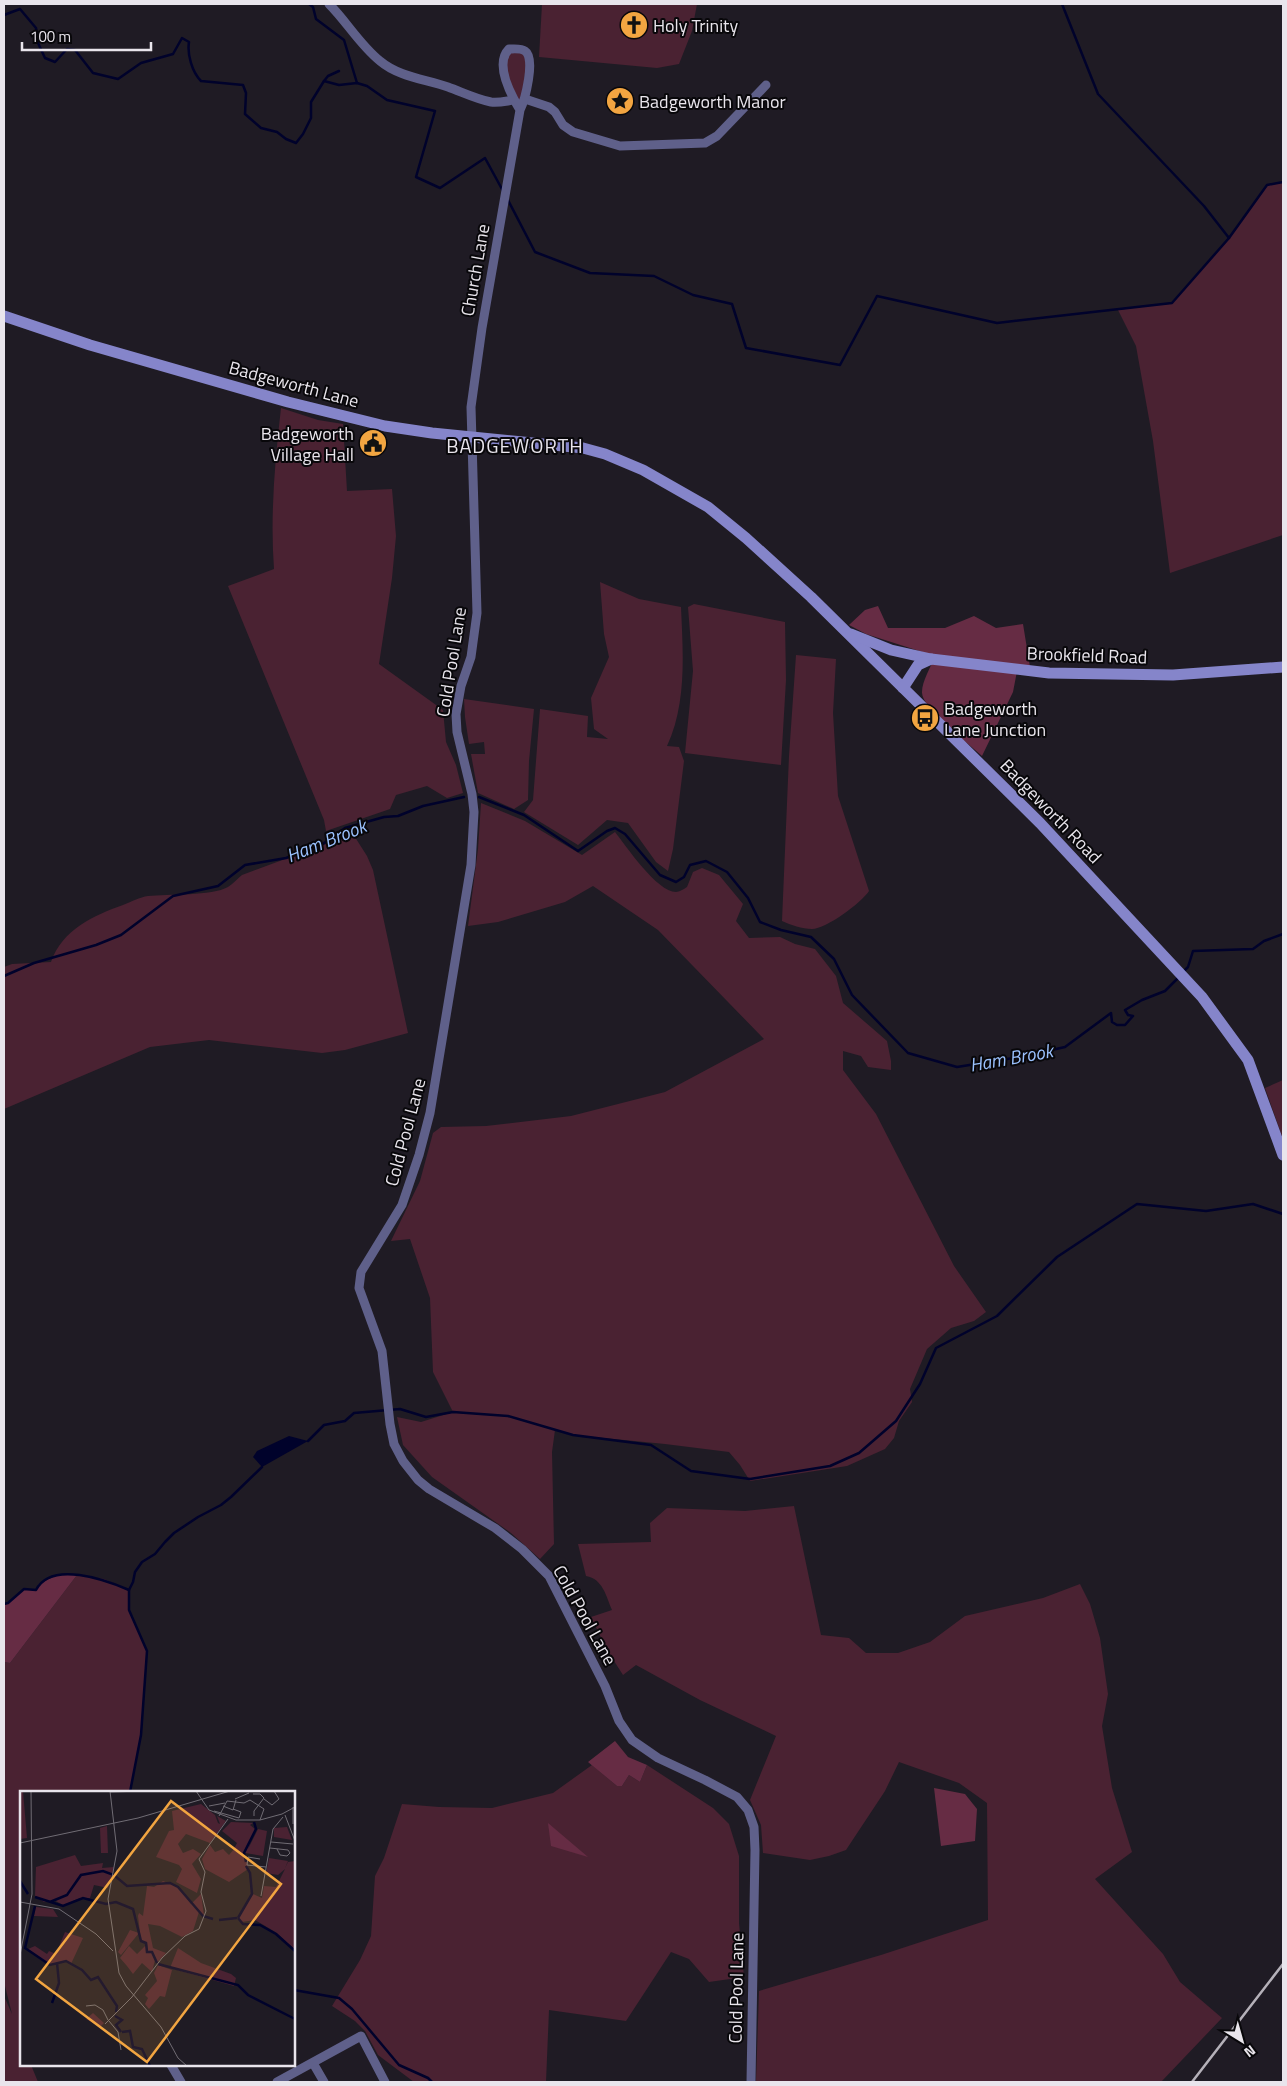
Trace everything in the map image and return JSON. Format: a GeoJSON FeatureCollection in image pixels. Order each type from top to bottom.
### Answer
{"type":"FeatureCollection","features":[{"type":"Feature","properties":{"kind":"street"},"geometry":{"type":"LineString","coordinates":[[330,4],[346,21],[361,44],[381,63],[390,68],[413,78],[445,86],[489,102],[500,103],[514,100]]}},
{"type":"Feature","properties":{"kind":"street","name":"Church Lane"},"geometry":{"type":"LineString","coordinates":[[472,437],[471,407],[482,328],[520,110],[525,99],[530,62],[528,53],[523,50],[509,49],[503,61],[503,71],[514,100],[520,110]]}},
{"type":"Feature","properties":{"kind":"street"},"geometry":{"type":"LineString","coordinates":[[525,99],[549,107],[556,112],[563,125],[573,132],[620,146],[704,143],[717,136],[766,85]]}},
{"type":"Feature","properties":{"kind":"street","name":"Badgeworth Lane"},"geometry":{"type":"LineString","coordinates":[[4,316],[90,345],[298,404],[385,426],[582,448]]}},
{"type":"Feature","properties":{"kind":"street","name":"Cold Pool Lane"},"geometry":{"type":"LineString","coordinates":[[472,437],[477,613],[471,657],[461,686],[456,714],[457,732],[472,794],[474,812],[471,865],[428,1122],[402,1205],[360,1272],[361,1298],[382,1351],[390,1424],[394,1444],[403,1462],[418,1480],[429,1489],[495,1528],[522,1549],[549,1576],[605,1686],[619,1721],[632,1740],[658,1758],[737,1797],[748,1810],[754,1827],[755,1850],[751,2082]]}},
{"type":"Feature","properties":{"kind":"street","name":"Badgeworth Road"},"geometry":{"type":"LineString","coordinates":[[582,448],[644,470],[708,507],[780,567],[1040,823],[1202,997],[1248,1060],[1283,1155]]}},
{"type":"Feature","properties":{"kind":"street","name":"Brookfield Road"},"geometry":{"type":"LineString","coordinates":[[847,633],[891,650],[931,659],[1049,673],[1173,675],[1283,667]]}},
{"type":"Feature","properties":{"kind":"street"},"geometry":{"type":"LineString","coordinates":[[882,667],[879,658],[891,650]]}},
{"type":"Feature","properties":{"kind":"street"},"geometry":{"type":"LineString","coordinates":[[903,688],[918,665],[931,659]]}},
{"type":"Feature","properties":{"kind":"street"},"geometry":{"type":"LineString","coordinates":[[277,2082],[361,2036],[385,2082]]}},
{"type":"Feature","properties":{"kind":"street"},"geometry":{"type":"LineString","coordinates":[[313,2063],[324,2082]]}},
{"type":"Feature","properties":{"kind":"street"},"geometry":{"type":"LineString","coordinates":[[173,2066],[181,2082]]}},
{"type":"Feature","properties":{"kind":"shaded area"},"geometry":{"type":"Polygon","coordinates":[[[542,4],[697,4],[692,31],[679,64],[657,68],[539,57],[542,4]]]}},
{"type":"Feature","properties":{"kind":"shaded area"},"geometry":{"type":"Polygon","coordinates":[[[506,53],[528,53],[520,110],[503,71],[506,53]]]}},
{"type":"Feature","properties":{"kind":"shaded area"},"geometry":{"type":"Polygon","coordinates":[[[1283,182],[1283,535],[1170,573],[1153,441],[1136,346],[1118,310],[1172,303],[1229,238],[1267,185],[1283,182]]]}},
{"type":"Feature","properties":{"kind":"shaded area"},"geometry":{"type":"Polygon","coordinates":[[[281,408],[318,420],[343,424],[347,491],[392,489],[396,536],[392,578],[379,664],[443,710],[446,742],[456,765],[463,793],[447,798],[427,786],[396,795],[390,809],[326,831],[324,820],[228,586],[274,569],[274,488],[281,408]]]}},
{"type":"Feature","properties":{"kind":"shaded area"},"geometry":{"type":"Polygon","coordinates":[[[600,582],[639,599],[681,607],[683,660],[681,695],[678,713],[667,746],[679,747],[684,761],[673,849],[668,871],[656,862],[628,823],[607,820],[578,845],[524,812],[533,800],[540,709],[588,716],[587,737],[608,739],[594,729],[591,698],[609,657],[604,634],[600,582]]]}},
{"type":"Feature","properties":{"kind":"shaded area"},"geometry":{"type":"Polygon","coordinates":[[[694,604],[785,622],[786,680],[781,765],[685,753],[693,671],[688,607],[694,604]]]}},
{"type":"Feature","properties":{"kind":"shaded area"},"geometry":{"type":"Polygon","coordinates":[[[878,606],[888,628],[945,628],[974,616],[996,628],[1023,624],[1030,667],[1018,666],[1013,692],[982,756],[937,716],[924,699],[922,692],[923,683],[935,656],[866,634],[849,625],[865,610],[878,606]]]}},
{"type":"Feature","properties":{"kind":"shaded area"},"geometry":{"type":"Polygon","coordinates":[[[796,655],[836,659],[833,713],[838,796],[869,891],[859,902],[843,914],[826,925],[812,929],[782,921],[789,756],[796,655]]]}},
{"type":"Feature","properties":{"kind":"shaded area"},"geometry":{"type":"Polygon","coordinates":[[[464,699],[534,709],[529,761],[528,800],[514,809],[478,793],[471,754],[485,754],[484,742],[469,744],[464,699]]]}},
{"type":"Feature","properties":{"kind":"shaded area"},"geometry":{"type":"Polygon","coordinates":[[[481,803],[525,821],[582,855],[615,832],[651,877],[668,890],[677,892],[687,887],[693,872],[702,868],[719,875],[743,904],[736,921],[749,938],[780,937],[795,944],[815,949],[836,976],[843,1003],[887,1041],[891,1070],[868,1067],[861,1056],[843,1051],[843,1070],[876,1114],[954,1266],[986,1312],[974,1321],[951,1328],[927,1349],[910,1389],[912,1402],[899,1421],[894,1438],[885,1449],[847,1466],[750,1481],[729,1452],[573,1435],[555,1430],[552,1452],[554,1544],[540,1559],[511,1533],[432,1477],[403,1445],[397,1417],[421,1422],[453,1412],[433,1372],[430,1298],[410,1239],[391,1241],[420,1181],[433,1133],[441,1127],[486,1126],[571,1116],[665,1092],[764,1039],[658,930],[593,886],[565,902],[498,922],[468,926],[478,849],[481,803]]]}},
{"type":"Feature","properties":{"kind":"shaded area"},"geometry":{"type":"Polygon","coordinates":[[[353,834],[367,856],[373,870],[408,1033],[345,1050],[322,1053],[209,1040],[150,1047],[4,1109],[4,967],[12,964],[51,962],[63,941],[80,925],[139,898],[221,890],[230,886],[242,875],[353,834]]]}},
{"type":"Feature","properties":{"kind":"shaded area"},"geometry":{"type":"Polygon","coordinates":[[[1283,1080],[1283,1139],[1265,1088],[1283,1080]]]}},
{"type":"Feature","properties":{"kind":"shaded area"},"geometry":{"type":"Polygon","coordinates":[[[794,1506],[821,1635],[849,1638],[866,1653],[898,1653],[930,1642],[965,1616],[1043,1598],[1080,1584],[1090,1604],[1100,1638],[1108,1694],[1102,1726],[1112,1788],[1132,1852],[1095,1879],[1163,1954],[1180,1982],[1222,2018],[1161,2082],[756,2082],[759,1991],[881,1955],[988,1920],[987,1803],[959,1783],[899,1762],[885,1791],[846,1850],[810,1860],[763,1853],[761,1825],[750,1800],[776,1736],[700,1700],[636,1665],[623,1675],[607,1650],[591,1617],[612,1610],[600,1584],[586,1576],[578,1544],[651,1542],[650,1523],[667,1508],[745,1511],[794,1506]]]}},
{"type":"Feature","properties":{"kind":"shaded area"},"geometry":{"type":"Polygon","coordinates":[[[59,1574],[77,1575],[10,1663],[4,1662],[4,1604],[8,1603],[24,1589],[36,1590],[39,1584],[59,1574]]]}},
{"type":"Feature","properties":{"kind":"shaded area"},"geometry":{"type":"Polygon","coordinates":[[[77,1575],[104,1579],[129,1590],[129,1610],[147,1651],[141,1735],[130,1791],[20,1791],[20,2066],[31,2066],[38,2082],[4,2082],[4,1996],[12,2014],[4,1982],[4,1662],[10,1663],[77,1575]]]}},
{"type":"Feature","properties":{"kind":"shaded area"},"geometry":{"type":"Polygon","coordinates":[[[615,1741],[628,1757],[647,1765],[640,1782],[629,1775],[622,1786],[617,1786],[588,1762],[615,1741]]]}},
{"type":"Feature","properties":{"kind":"shaded area"},"geometry":{"type":"Polygon","coordinates":[[[592,1765],[617,1786],[622,1786],[629,1775],[640,1782],[647,1765],[713,1808],[729,1824],[739,1856],[739,1923],[744,1977],[709,1982],[689,1959],[671,1952],[626,2021],[549,2010],[546,2082],[414,2082],[378,2055],[365,2031],[355,2021],[332,2006],[360,1960],[371,1936],[375,1876],[384,1858],[402,1804],[492,1808],[553,1793],[592,1765]]]}},
{"type":"Feature","properties":{"kind":"shaded area"},"geometry":{"type":"Polygon","coordinates":[[[934,1788],[965,1794],[977,1809],[975,1841],[941,1846],[934,1788]]]}},
{"type":"Feature","properties":{"kind":"shaded area"},"geometry":{"type":"Polygon","coordinates":[[[548,1823],[588,1857],[551,1846],[548,1823]]]}},
{"type":"Feature","properties":{"kind":"water"},"geometry":{"type":"Polygon","coordinates":[[[289,1436],[308,1441],[262,1467],[253,1457],[257,1451],[289,1436]]]}},
{"type":"Feature","properties":{"kind":"waterway"},"geometry":{"type":"LineString","coordinates":[[309,4],[313,7],[316,19],[344,40],[357,83]]}},
{"type":"Feature","properties":{"kind":"waterway"},"geometry":{"type":"LineString","coordinates":[[1062,4],[1098,94],[1204,206],[1229,238]]}},
{"type":"Feature","properties":{"kind":"waterway"},"geometry":{"type":"LineString","coordinates":[[4,15],[20,9],[36,28],[38,43],[45,58],[55,62],[67,49],[75,50],[93,73],[118,79],[141,63],[173,54],[182,38],[189,42],[191,63],[201,81],[243,85],[246,93],[245,114],[261,128],[277,132],[286,139],[296,143],[311,118],[311,102],[324,81],[339,85],[357,83],[367,86],[387,100],[435,111],[416,177],[440,188],[485,158],[503,191]]}},
{"type":"Feature","properties":{"kind":"waterway"},"geometry":{"type":"LineString","coordinates":[[324,81],[328,76],[339,71]]}},
{"type":"Feature","properties":{"kind":"waterway"},"geometry":{"type":"LineString","coordinates":[[508,200],[535,252],[590,273],[654,276],[693,295],[732,304],[746,348],[840,365],[877,296],[997,323],[1172,303],[1229,238],[1267,185],[1283,182]]}},
{"type":"Feature","properties":{"kind":"waterway","name":"Ham Brook"},"geometry":{"type":"LineString","coordinates":[[4,976],[34,963],[96,945],[121,935],[173,896],[218,886],[245,865],[286,858],[320,846],[345,828],[384,817],[398,816],[423,806],[464,797]]}},
{"type":"Feature","properties":{"kind":"waterway","name":"Ham Brook"},"geometry":{"type":"LineString","coordinates":[[479,797],[524,815],[578,851],[607,831],[615,828],[625,834],[660,875],[676,882],[684,877],[690,865],[706,861],[727,872],[748,898],[760,922],[781,930],[811,937],[834,959],[852,995],[908,1053],[957,1067],[1020,1057],[1065,1047],[1111,1013],[1112,1022],[1117,1025],[1125,1025],[1133,1016],[1128,1015],[1125,1010],[1142,1000],[1165,991],[1178,978]]}},
{"type":"Feature","properties":{"kind":"waterway","name":"Ham Brook"},"geometry":{"type":"LineString","coordinates":[[1183,972],[1188,967],[1193,951],[1253,949],[1264,941],[1283,934]]}},
{"type":"Feature","properties":{"kind":"waterway"},"geometry":{"type":"LineString","coordinates":[[308,1441],[324,1425],[345,1421],[354,1413],[400,1409],[426,1417],[453,1412],[508,1416],[573,1435],[651,1445],[691,1471],[750,1479],[830,1466],[859,1453],[896,1421],[920,1384],[936,1348],[997,1316],[1057,1257],[1137,1204],[1206,1211],[1253,1204],[1283,1214]]}},
{"type":"Feature","properties":{"kind":"waterway"},"geometry":{"type":"LineString","coordinates":[[130,1791],[141,1735],[147,1651],[129,1610],[129,1590],[135,1572],[142,1562],[155,1554],[174,1533],[221,1505],[262,1467]]}},
{"type":"Feature","properties":{"kind":"waterway"},"geometry":{"type":"LineString","coordinates":[[4,1604],[8,1603],[24,1589],[36,1590],[43,1581],[54,1576],[66,1574],[93,1578],[129,1590]]}},
{"type":"Feature","properties":{"kind":"waterway"},"geometry":{"type":"LineString","coordinates":[[295,1990],[339,1998],[352,2009],[399,2065],[428,2078],[432,2082]]}},
{"type":"Feature","properties":{"kind":"railway"},"geometry":{"type":"LineString","coordinates":[[1192,2082],[1283,1964]]}},
{"type":"Feature","properties":{"kind":"place","name":"Holy Trinity"},"geometry":{"type":"Point","coordinates":[634,25]}},
{"type":"Feature","properties":{"kind":"place","name":"Badgeworth Manor"},"geometry":{"type":"Point","coordinates":[620,101]}},
{"type":"Feature","properties":{"kind":"place","name":"Badgeworth Village Hall"},"geometry":{"type":"Point","coordinates":[373,443]}},
{"type":"Feature","properties":{"kind":"place","name":"Badgeworth Lane Junction"},"geometry":{"type":"Point","coordinates":[925,718]}},
{"type":"Feature","properties":{"kind":"district","name":"BADGEWORTH"},"geometry":{"type":"Point","coordinates":[515,445]}}]}
